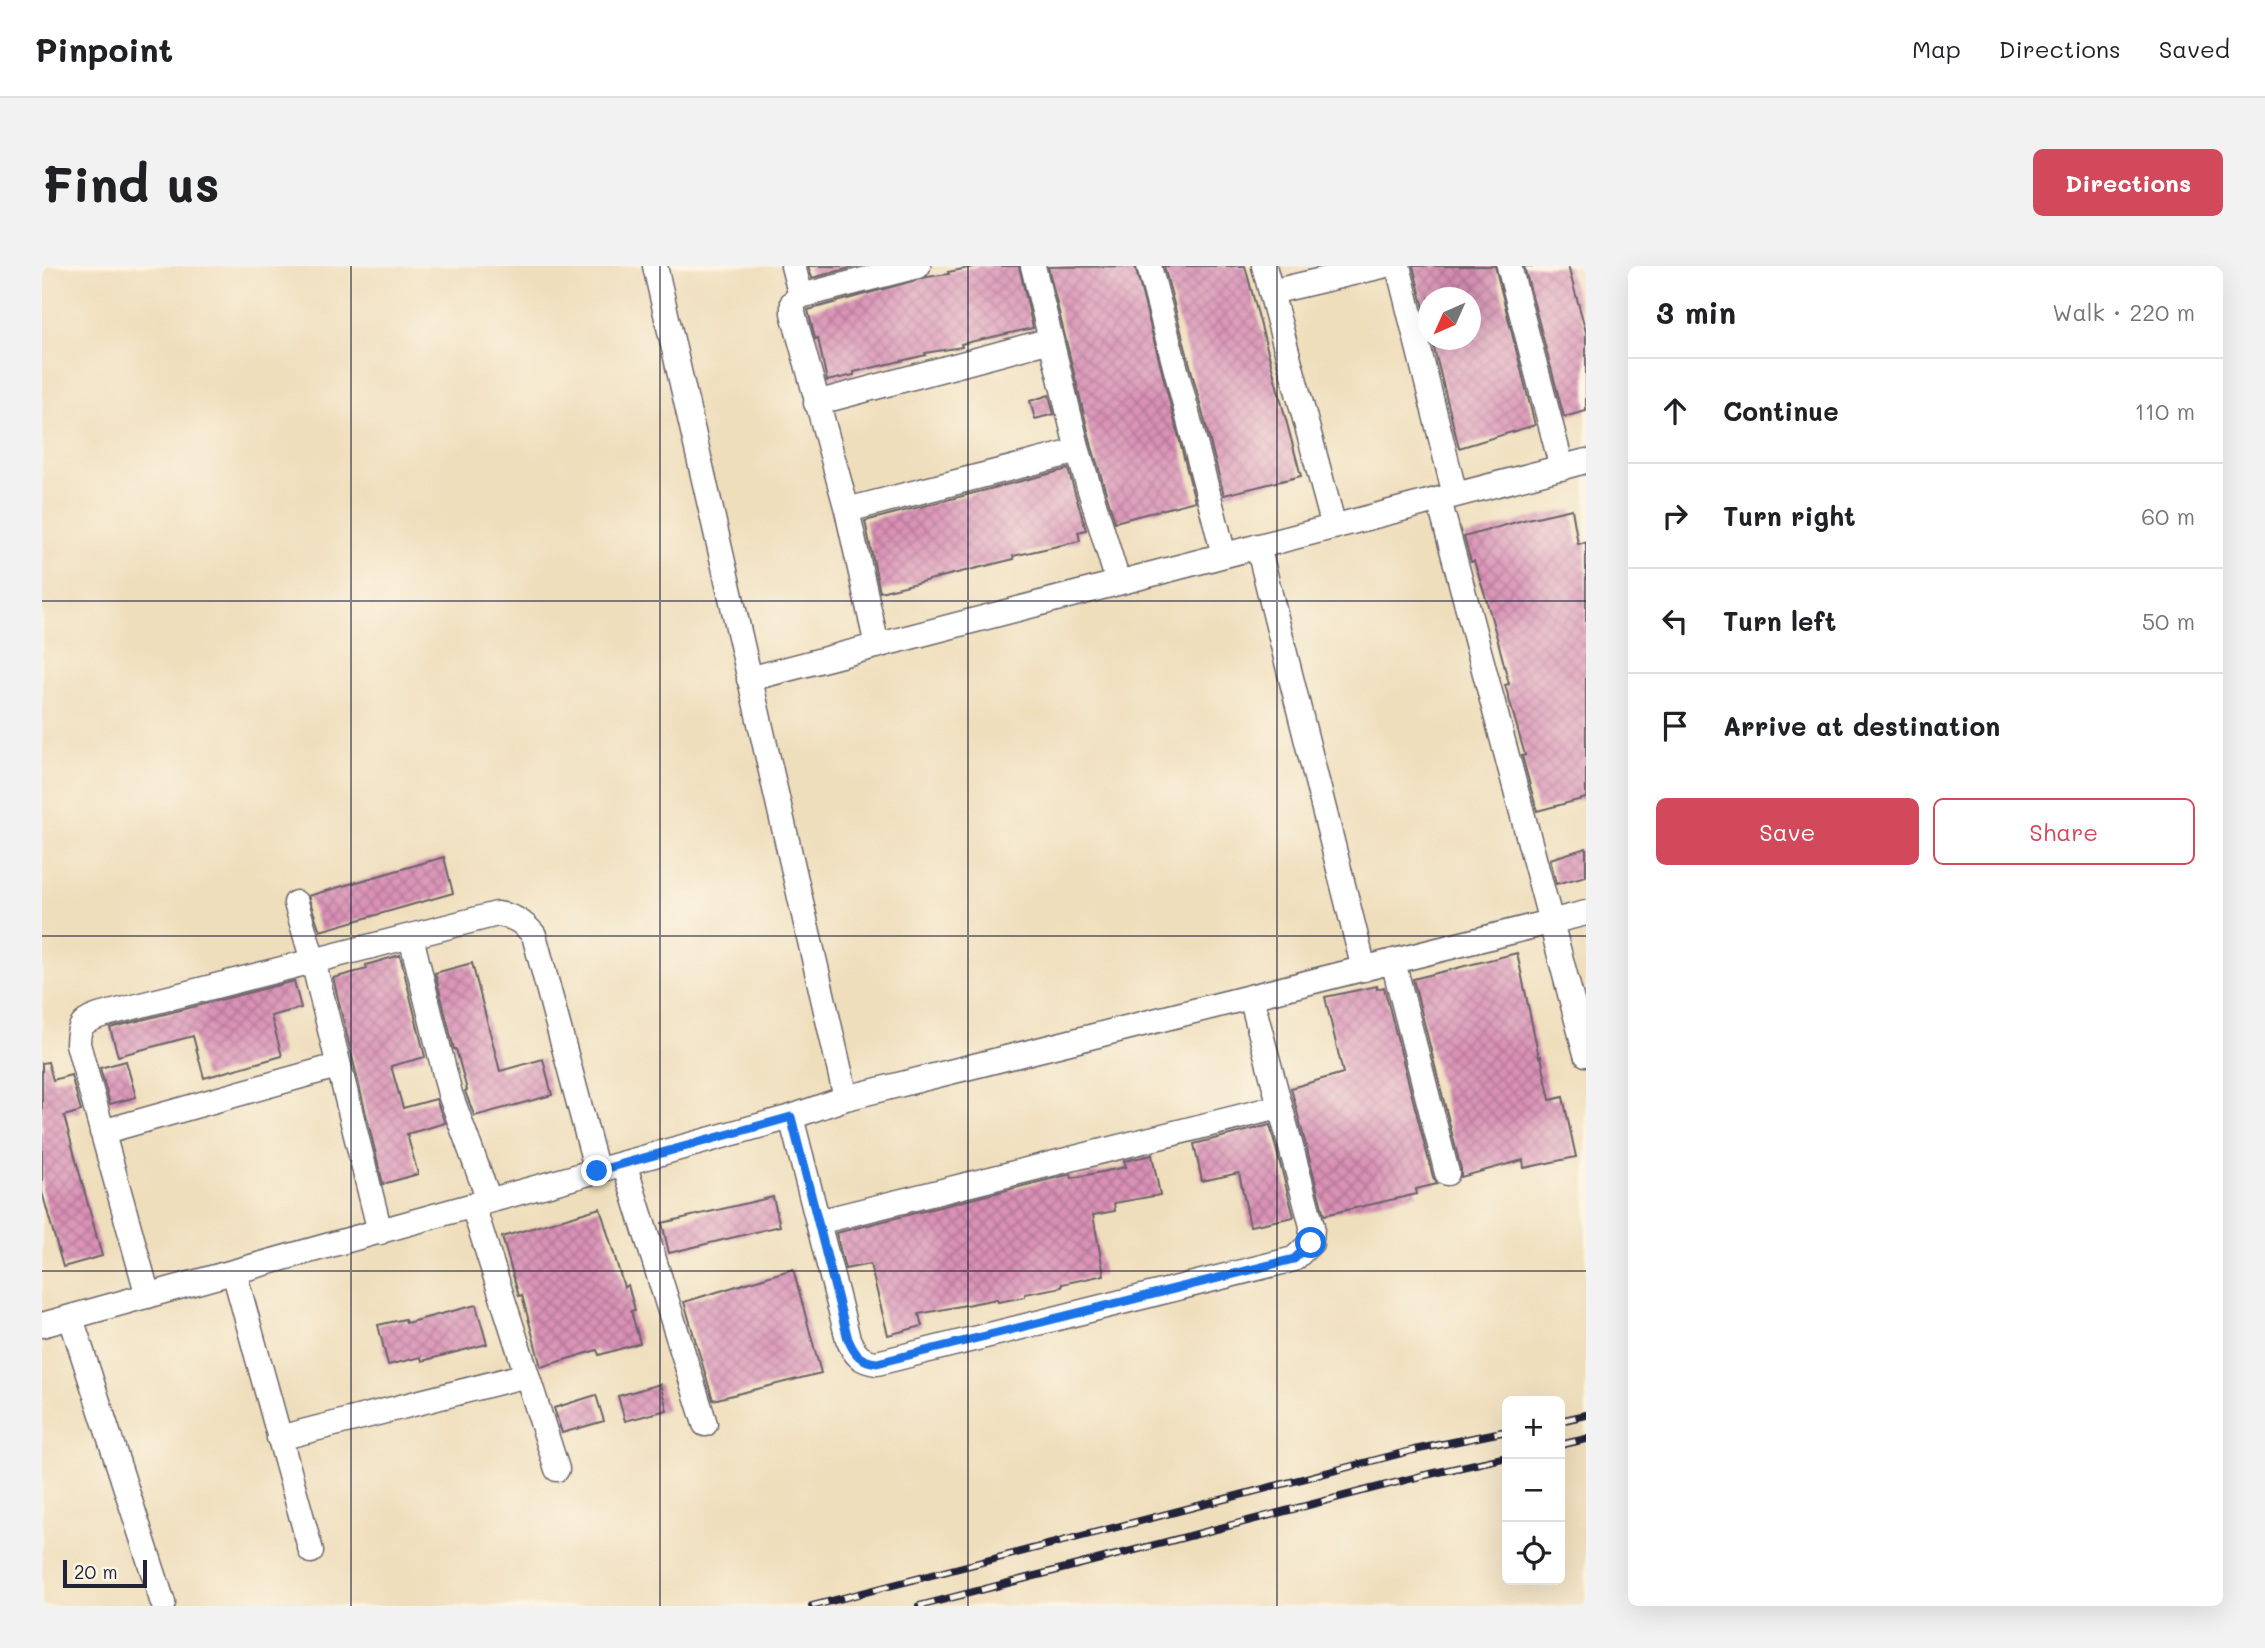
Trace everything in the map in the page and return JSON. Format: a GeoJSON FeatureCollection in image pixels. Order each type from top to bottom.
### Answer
{"type":"FeatureCollection","features":[{"type":"Feature","properties":{"kind":"street"},"geometry":{"type":"LineString","coordinates":[[654,266],[846,1098]]}},
{"type":"Feature","properties":{"kind":"street"},"geometry":{"type":"LineString","coordinates":[[793,266],[801,296]]}},
{"type":"Feature","properties":{"kind":"street"},"geometry":{"type":"LineString","coordinates":[[1033,266],[1078,451],[1118,582]]}},
{"type":"Feature","properties":{"kind":"street"},"geometry":{"type":"LineString","coordinates":[[1149,266],[1224,555]]}},
{"type":"Feature","properties":{"kind":"street"},"geometry":{"type":"LineString","coordinates":[[1264,266],[1334,527]]}},
{"type":"Feature","properties":{"kind":"street"},"geometry":{"type":"LineString","coordinates":[[1271,292],[1382,266]]}},
{"type":"Feature","properties":{"kind":"street"},"geometry":{"type":"LineString","coordinates":[[1398,266],[1447,497],[1550,922],[1586,1054]]}},
{"type":"Feature","properties":{"kind":"street"},"geometry":{"type":"LineString","coordinates":[[1509,266],[1562,468]]}},
{"type":"Feature","properties":{"kind":"street"},"geometry":{"type":"LineString","coordinates":[[877,646],[846,510],[793,313],[793,302],[801,296],[910,267]]}},
{"type":"Feature","properties":{"kind":"street"},"geometry":{"type":"LineString","coordinates":[[816,403],[1051,340]]}},
{"type":"Feature","properties":{"kind":"street"},"geometry":{"type":"LineString","coordinates":[[846,510],[1078,451]]}},
{"type":"Feature","properties":{"kind":"street"},"geometry":{"type":"LineString","coordinates":[[750,678],[1586,461]]}},
{"type":"Feature","properties":{"kind":"street"},"geometry":{"type":"LineString","coordinates":[[1258,547],[1364,969]]}},
{"type":"Feature","properties":{"kind":"street"},"geometry":{"type":"LineString","coordinates":[[296,903],[313,961],[380,1232]]}},
{"type":"Feature","properties":{"kind":"street"},"geometry":{"type":"LineString","coordinates":[[42,1325],[791,1117],[846,1098],[1586,913]]}},
{"type":"Feature","properties":{"kind":"street"},"geometry":{"type":"LineString","coordinates":[[148,1296],[78,1044],[78,1031],[87,1020],[497,914],[509,916],[524,923],[534,935],[597,1171]]}},
{"type":"Feature","properties":{"kind":"street"},"geometry":{"type":"LineString","coordinates":[[411,937],[450,1094],[527,1375],[557,1469]]}},
{"type":"Feature","properties":{"kind":"street"},"geometry":{"type":"LineString","coordinates":[[1393,961],[1447,1173]]}},
{"type":"Feature","properties":{"kind":"street"},"geometry":{"type":"LineString","coordinates":[[791,1117],[848,1339],[854,1354],[863,1361],[877,1363],[1294,1259],[1311,1243],[1312,1226],[1251,997]]}},
{"type":"Feature","properties":{"kind":"street"},"geometry":{"type":"LineString","coordinates":[[102,1132],[337,1066]]}},
{"type":"Feature","properties":{"kind":"street"},"geometry":{"type":"LineString","coordinates":[[818,1222],[1279,1107]]}},
{"type":"Feature","properties":{"kind":"street"},"geometry":{"type":"LineString","coordinates":[[624,1163],[705,1424]]}},
{"type":"Feature","properties":{"kind":"street"},"geometry":{"type":"LineString","coordinates":[[233,1272],[311,1551]]}},
{"type":"Feature","properties":{"kind":"street"},"geometry":{"type":"LineString","coordinates":[[71,1318],[163,1603]]}},
{"type":"Feature","properties":{"kind":"street"},"geometry":{"type":"LineString","coordinates":[[279,1438],[527,1375]]}},
{"type":"Feature","properties":{"kind":"building"},"geometry":{"type":"Polygon","coordinates":[[[808,266],[858,266],[812,278],[808,266]]]}},
{"type":"Feature","properties":{"kind":"building"},"geometry":{"type":"Polygon","coordinates":[[[979,266],[1019,266],[1033,328],[961,344],[962,347],[925,353],[926,355],[827,381],[818,338],[815,339],[808,310],[927,277],[979,266]]]}},
{"type":"Feature","properties":{"kind":"building"},"geometry":{"type":"Polygon","coordinates":[[[1135,266],[1195,501],[1115,522],[1092,447],[1048,267],[1135,266]]]}},
{"type":"Feature","properties":{"kind":"building"},"geometry":{"type":"Polygon","coordinates":[[[1164,266],[1245,266],[1301,476],[1224,495],[1164,266]]]}},
{"type":"Feature","properties":{"kind":"building"},"geometry":{"type":"Polygon","coordinates":[[[1413,266],[1495,266],[1535,425],[1459,448],[1434,350],[1481,350],[1481,287],[1419,287],[1413,266]]]}},
{"type":"Feature","properties":{"kind":"building"},"geometry":{"type":"Polygon","coordinates":[[[1524,266],[1568,266],[1586,332],[1586,411],[1564,417],[1524,266]]]}},
{"type":"Feature","properties":{"kind":"building"},"geometry":{"type":"Polygon","coordinates":[[[1049,395],[1054,414],[1035,419],[1030,401],[1049,395]]]}},
{"type":"Feature","properties":{"kind":"building"},"geometry":{"type":"Polygon","coordinates":[[[1068,469],[1086,530],[1078,532],[1080,541],[880,592],[865,521],[1068,469]]]}},
{"type":"Feature","properties":{"kind":"building"},"geometry":{"type":"Polygon","coordinates":[[[1572,509],[1578,544],[1586,542],[1586,798],[1537,811],[1522,756],[1525,755],[1505,685],[1509,684],[1499,645],[1474,561],[1471,562],[1464,537],[1572,509]]]}},
{"type":"Feature","properties":{"kind":"building"},"geometry":{"type":"Polygon","coordinates":[[[1586,848],[1586,876],[1556,884],[1550,859],[1586,848]]]}},
{"type":"Feature","properties":{"kind":"building"},"geometry":{"type":"Polygon","coordinates":[[[444,857],[453,893],[320,931],[308,896],[444,857]]]}},
{"type":"Feature","properties":{"kind":"building"},"geometry":{"type":"Polygon","coordinates":[[[1517,953],[1550,1100],[1563,1097],[1576,1157],[1524,1168],[1523,1160],[1461,1177],[1413,979],[1517,953]]]}},
{"type":"Feature","properties":{"kind":"building"},"geometry":{"type":"Polygon","coordinates":[[[400,955],[425,1057],[391,1066],[403,1108],[436,1099],[445,1123],[407,1134],[418,1174],[383,1184],[333,978],[367,969],[366,965],[400,955]]]}},
{"type":"Feature","properties":{"kind":"building"},"geometry":{"type":"Polygon","coordinates":[[[472,963],[500,1071],[543,1059],[552,1095],[474,1115],[465,1091],[467,1090],[435,973],[472,963]]]}},
{"type":"Feature","properties":{"kind":"building"},"geometry":{"type":"Polygon","coordinates":[[[294,981],[301,1008],[271,1016],[282,1056],[204,1078],[193,1036],[118,1056],[110,1028],[294,981]]]}},
{"type":"Feature","properties":{"kind":"building"},"geometry":{"type":"Polygon","coordinates":[[[1377,986],[1377,989],[1384,987],[1437,1184],[1416,1189],[1417,1194],[1324,1215],[1291,1088],[1343,1073],[1325,997],[1377,986]]]}},
{"type":"Feature","properties":{"kind":"building"},"geometry":{"type":"Polygon","coordinates":[[[126,1061],[136,1097],[110,1104],[100,1068],[126,1061]]]}},
{"type":"Feature","properties":{"kind":"building"},"geometry":{"type":"Polygon","coordinates":[[[48,1062],[53,1080],[71,1075],[81,1111],[64,1116],[102,1256],[63,1267],[42,1192],[42,1063],[48,1062]]]}},
{"type":"Feature","properties":{"kind":"building"},"geometry":{"type":"Polygon","coordinates":[[[1270,1125],[1294,1217],[1250,1226],[1239,1173],[1202,1181],[1194,1144],[1270,1125]]]}},
{"type":"Feature","properties":{"kind":"building"},"geometry":{"type":"Polygon","coordinates":[[[1152,1155],[1160,1195],[1114,1203],[1115,1211],[1093,1215],[1104,1275],[1025,1294],[1025,1297],[998,1302],[997,1299],[919,1314],[922,1326],[888,1335],[870,1264],[845,1269],[836,1233],[1071,1174],[1072,1178],[1126,1167],[1124,1161],[1152,1155]]]}},
{"type":"Feature","properties":{"kind":"building"},"geometry":{"type":"Polygon","coordinates":[[[773,1197],[780,1226],[669,1253],[662,1223],[773,1197]]]}},
{"type":"Feature","properties":{"kind":"building"},"geometry":{"type":"Polygon","coordinates":[[[600,1208],[624,1287],[628,1285],[635,1310],[631,1311],[640,1343],[599,1355],[597,1350],[541,1367],[522,1295],[519,1296],[502,1237],[600,1208]]]}},
{"type":"Feature","properties":{"kind":"building"},"geometry":{"type":"Polygon","coordinates":[[[793,1269],[821,1373],[713,1400],[684,1302],[793,1269]]]}},
{"type":"Feature","properties":{"kind":"building"},"geometry":{"type":"Polygon","coordinates":[[[476,1305],[487,1344],[422,1361],[421,1357],[388,1365],[378,1325],[405,1319],[406,1323],[476,1305]]]}},
{"type":"Feature","properties":{"kind":"building"},"geometry":{"type":"Polygon","coordinates":[[[660,1384],[667,1410],[625,1421],[618,1396],[660,1384]]]}},
{"type":"Feature","properties":{"kind":"building"},"geometry":{"type":"Polygon","coordinates":[[[596,1395],[604,1421],[562,1433],[554,1408],[596,1395]]]}},
{"type":"Feature","properties":{"kind":"railway"},"geometry":{"type":"LineString","coordinates":[[1565,1420],[1586,1415]]}},
{"type":"Feature","properties":{"kind":"railway"},"geometry":{"type":"LineString","coordinates":[[812,1606],[1414,1450],[1502,1432]]}},
{"type":"Feature","properties":{"kind":"railway"},"geometry":{"type":"LineString","coordinates":[[1565,1444],[1586,1439]]}},
{"type":"Feature","properties":{"kind":"railway"},"geometry":{"type":"LineString","coordinates":[[919,1606],[1421,1476],[1502,1458]]}},
{"type":"Feature","properties":{"kind":"route"},"geometry":{"type":"LineString","coordinates":[[597,1171],[791,1117],[848,1339],[854,1354],[863,1361],[877,1363],[1294,1259],[1311,1243]]}}]}
